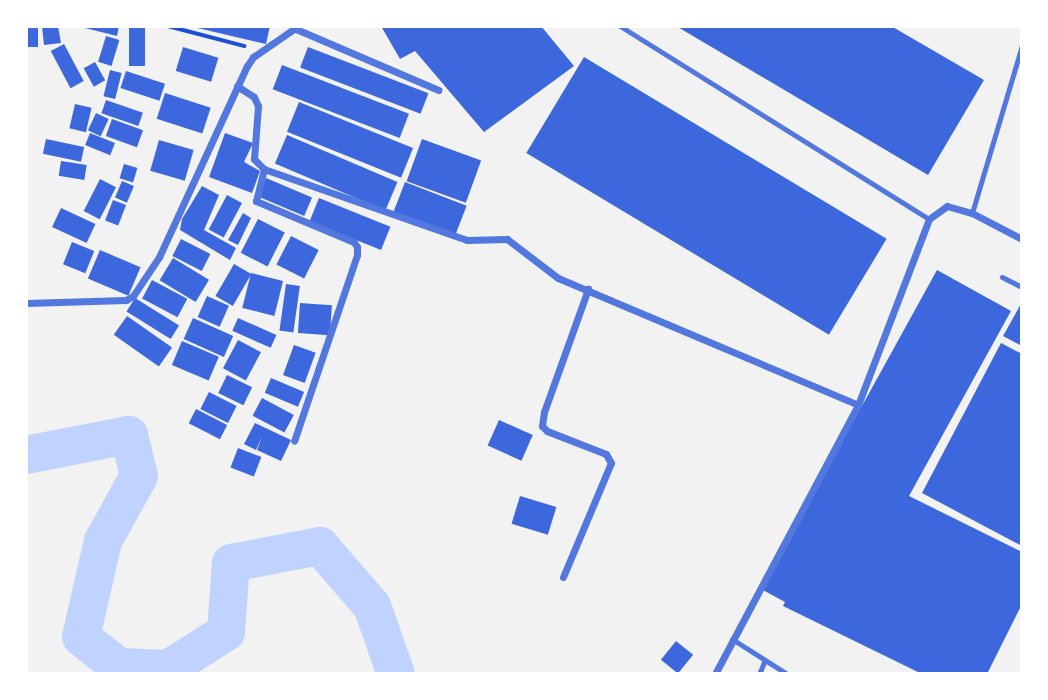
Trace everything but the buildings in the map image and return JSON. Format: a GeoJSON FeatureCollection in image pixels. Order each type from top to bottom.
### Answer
{"type":"FeatureCollection","features":[{"type":"Feature","properties":{"kind":"street"},"geometry":{"type":"LineString","coordinates":[[26,303],[126,300],[133,296],[159,257],[247,66],[262,50],[297,28],[438,90]]}},
{"type":"Feature","properties":{"kind":"street"},"geometry":{"type":"LineString","coordinates":[[237,86],[256,101],[254,159],[264,169],[467,240],[507,239],[558,278],[858,405]]}},
{"type":"Feature","properties":{"kind":"street"},"geometry":{"type":"LineString","coordinates":[[264,169],[256,196],[261,204],[354,242],[357,247],[357,255],[295,441]]}},
{"type":"Feature","properties":{"kind":"street"},"geometry":{"type":"LineString","coordinates":[[715,674],[858,405],[929,219],[947,206],[972,213],[1022,239]]}},
{"type":"Feature","properties":{"kind":"street"},"geometry":{"type":"LineString","coordinates":[[563,577],[611,463],[606,454],[542,426],[588,289]]}},
{"type":"Feature","properties":{"kind":"lane"},"geometry":{"type":"LineString","coordinates":[[620,26],[929,219]]}},
{"type":"Feature","properties":{"kind":"lane"},"geometry":{"type":"LineString","coordinates":[[972,213],[1022,45]]}},
{"type":"Feature","properties":{"kind":"lane"},"geometry":{"type":"LineString","coordinates":[[1002,276],[1022,287]]}},
{"type":"Feature","properties":{"kind":"lane"},"geometry":{"type":"LineString","coordinates":[[732,639],[787,674]]}},
{"type":"Feature","properties":{"kind":"lane"},"geometry":{"type":"LineString","coordinates":[[760,674],[765,660]]}},
{"type":"Feature","properties":{"kind":"path"},"geometry":{"type":"LineString","coordinates":[[168,26],[262,50]]}},
{"type":"Feature","properties":{"kind":"waterway"},"geometry":{"type":"LineString","coordinates":[[26,455],[129,435],[139,476],[103,541],[81,637],[119,667],[168,669],[226,632],[231,563],[320,546],[372,606],[396,674]]}}]}
